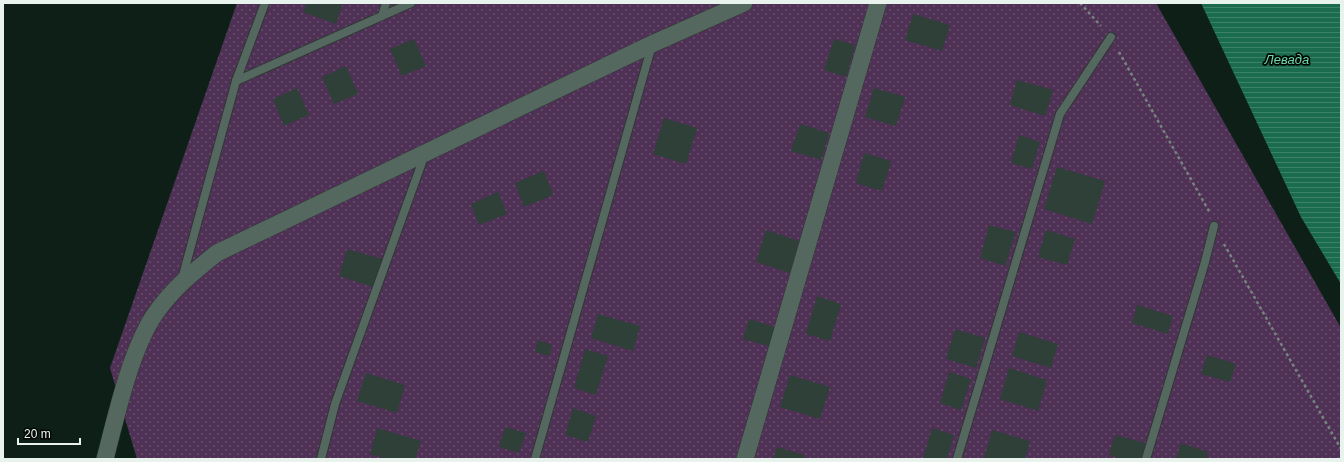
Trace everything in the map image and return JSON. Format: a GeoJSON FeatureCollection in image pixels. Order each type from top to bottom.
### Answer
{"type":"FeatureCollection","features":[{"type":"Feature","properties":{"kind":"street"},"geometry":{"type":"LineString","coordinates":[[104,459],[134,357],[152,318],[181,282],[217,253],[652,44],[744,3]]}},
{"type":"Feature","properties":{"kind":"street"},"geometry":{"type":"LineString","coordinates":[[745,459],[878,3]]}},
{"type":"Feature","properties":{"kind":"lane"},"geometry":{"type":"LineString","coordinates":[[181,282],[236,81],[265,3]]}},
{"type":"Feature","properties":{"kind":"lane"},"geometry":{"type":"LineString","coordinates":[[382,16],[386,3]]}},
{"type":"Feature","properties":{"kind":"lane"},"geometry":{"type":"LineString","coordinates":[[236,81],[412,3]]}},
{"type":"Feature","properties":{"kind":"lane"},"geometry":{"type":"LineString","coordinates":[[957,459],[1060,114],[1111,37]]}},
{"type":"Feature","properties":{"kind":"lane"},"geometry":{"type":"LineString","coordinates":[[535,459],[652,44]]}},
{"type":"Feature","properties":{"kind":"lane"},"geometry":{"type":"LineString","coordinates":[[321,459],[335,404],[425,153]]}},
{"type":"Feature","properties":{"kind":"lane"},"geometry":{"type":"LineString","coordinates":[[1146,459],[1205,262],[1214,226]]}},
{"type":"Feature","properties":{"kind":"shaded area"},"geometry":{"type":"Polygon","coordinates":[[[237,3],[1156,3],[1341,328],[1341,459],[137,459],[110,368],[237,3]]]}},
{"type":"Feature","properties":{"kind":"water","name":"Левада"},"geometry":{"type":"Polygon","coordinates":[[[1201,3],[1341,3],[1341,284],[1301,217],[1201,3]]]}},
{"type":"Feature","properties":{"kind":"building"},"geometry":{"type":"Polygon","coordinates":[[[307,3],[343,3],[336,24],[303,12],[307,3]]]}},
{"type":"Feature","properties":{"kind":"building"},"geometry":{"type":"Polygon","coordinates":[[[913,14],[950,25],[942,51],[905,40],[913,14]]]}},
{"type":"Feature","properties":{"kind":"building"},"geometry":{"type":"Polygon","coordinates":[[[414,39],[426,66],[402,76],[390,49],[414,39]]]}},
{"type":"Feature","properties":{"kind":"building"},"geometry":{"type":"Polygon","coordinates":[[[834,39],[855,45],[846,77],[824,70],[834,39]]]}},
{"type":"Feature","properties":{"kind":"building"},"geometry":{"type":"Polygon","coordinates":[[[346,66],[358,94],[334,104],[322,77],[346,66]]]}},
{"type":"Feature","properties":{"kind":"building"},"geometry":{"type":"Polygon","coordinates":[[[1017,80],[1053,90],[1045,116],[1010,105],[1017,80]]]}},
{"type":"Feature","properties":{"kind":"building"},"geometry":{"type":"Polygon","coordinates":[[[297,88],[309,115],[284,126],[273,99],[297,88]]]}},
{"type":"Feature","properties":{"kind":"building"},"geometry":{"type":"Polygon","coordinates":[[[874,88],[905,97],[896,126],[865,117],[874,88]]]}},
{"type":"Feature","properties":{"kind":"building"},"geometry":{"type":"Polygon","coordinates":[[[664,118],[697,128],[686,164],[653,154],[664,118]]]}},
{"type":"Feature","properties":{"kind":"building"},"geometry":{"type":"Polygon","coordinates":[[[800,124],[829,133],[821,160],[791,151],[800,124]]]}},
{"type":"Feature","properties":{"kind":"building"},"geometry":{"type":"Polygon","coordinates":[[[1019,135],[1040,142],[1032,169],[1011,163],[1019,135]]]}},
{"type":"Feature","properties":{"kind":"building"},"geometry":{"type":"Polygon","coordinates":[[[864,153],[891,161],[882,191],[856,183],[864,153]]]}},
{"type":"Feature","properties":{"kind":"building"},"geometry":{"type":"Polygon","coordinates":[[[1057,167],[1105,181],[1092,224],[1044,209],[1057,167]]]}},
{"type":"Feature","properties":{"kind":"building"},"geometry":{"type":"Polygon","coordinates":[[[544,171],[553,195],[524,207],[515,183],[544,171]]]}},
{"type":"Feature","properties":{"kind":"building"},"geometry":{"type":"Polygon","coordinates":[[[498,192],[507,214],[479,225],[471,204],[498,192]]]}},
{"type":"Feature","properties":{"kind":"building"},"geometry":{"type":"Polygon","coordinates":[[[989,225],[1016,232],[1005,266],[980,258],[989,225]]]}},
{"type":"Feature","properties":{"kind":"building"},"geometry":{"type":"Polygon","coordinates":[[[766,230],[799,241],[790,273],[756,262],[766,230]]]}},
{"type":"Feature","properties":{"kind":"building"},"geometry":{"type":"Polygon","coordinates":[[[1046,230],[1075,239],[1067,265],[1038,257],[1046,230]]]}},
{"type":"Feature","properties":{"kind":"building"},"geometry":{"type":"Polygon","coordinates":[[[347,249],[382,259],[373,287],[339,276],[347,249]]]}},
{"type":"Feature","properties":{"kind":"building"},"geometry":{"type":"Polygon","coordinates":[[[817,296],[841,304],[830,341],[806,334],[817,296]]]}},
{"type":"Feature","properties":{"kind":"building"},"geometry":{"type":"Polygon","coordinates":[[[1137,305],[1173,316],[1168,334],[1132,323],[1137,305]]]}},
{"type":"Feature","properties":{"kind":"building"},"geometry":{"type":"Polygon","coordinates":[[[598,314],[640,326],[633,351],[591,338],[598,314]]]}},
{"type":"Feature","properties":{"kind":"building"},"geometry":{"type":"Polygon","coordinates":[[[749,319],[775,327],[769,346],[743,339],[749,319]]]}},
{"type":"Feature","properties":{"kind":"building"},"geometry":{"type":"Polygon","coordinates":[[[955,329],[985,338],[976,368],[946,359],[955,329]]]}},
{"type":"Feature","properties":{"kind":"building"},"geometry":{"type":"Polygon","coordinates":[[[1019,332],[1058,344],[1051,368],[1012,356],[1019,332]]]}},
{"type":"Feature","properties":{"kind":"building"},"geometry":{"type":"Polygon","coordinates":[[[538,340],[552,345],[549,356],[535,352],[538,340]]]}},
{"type":"Feature","properties":{"kind":"building"},"geometry":{"type":"Polygon","coordinates":[[[585,349],[608,356],[596,395],[574,388],[585,349]]]}},
{"type":"Feature","properties":{"kind":"building"},"geometry":{"type":"Polygon","coordinates":[[[1207,355],[1236,364],[1230,382],[1201,374],[1207,355]]]}},
{"type":"Feature","properties":{"kind":"building"},"geometry":{"type":"Polygon","coordinates":[[[1009,368],[1047,380],[1038,411],[1000,399],[1009,368]]]}},
{"type":"Feature","properties":{"kind":"building"},"geometry":{"type":"Polygon","coordinates":[[[949,372],[971,379],[961,410],[940,403],[949,372]]]}},
{"type":"Feature","properties":{"kind":"building"},"geometry":{"type":"Polygon","coordinates":[[[366,373],[405,385],[397,413],[357,401],[366,373]]]}},
{"type":"Feature","properties":{"kind":"building"},"geometry":{"type":"Polygon","coordinates":[[[790,375],[830,387],[820,419],[780,407],[790,375]]]}},
{"type":"Feature","properties":{"kind":"building"},"geometry":{"type":"Polygon","coordinates":[[[573,408],[596,416],[588,442],[565,435],[573,408]]]}},
{"type":"Feature","properties":{"kind":"building"},"geometry":{"type":"Polygon","coordinates":[[[505,427],[526,433],[519,453],[499,447],[505,427]]]}},
{"type":"Feature","properties":{"kind":"building"},"geometry":{"type":"Polygon","coordinates":[[[377,428],[421,441],[415,459],[387,459],[370,454],[377,428]]]}},
{"type":"Feature","properties":{"kind":"building"},"geometry":{"type":"Polygon","coordinates":[[[932,428],[954,435],[947,459],[923,459],[932,428]]]}},
{"type":"Feature","properties":{"kind":"building"},"geometry":{"type":"Polygon","coordinates":[[[992,430],[1030,441],[1025,459],[984,458],[992,430]]]}},
{"type":"Feature","properties":{"kind":"building"},"geometry":{"type":"Polygon","coordinates":[[[1115,435],[1145,443],[1141,459],[1124,459],[1109,455],[1115,435]]]}},
{"type":"Feature","properties":{"kind":"building"},"geometry":{"type":"Polygon","coordinates":[[[1181,443],[1208,452],[1206,459],[1176,459],[1181,443]]]}},
{"type":"Feature","properties":{"kind":"building"},"geometry":{"type":"Polygon","coordinates":[[[777,447],[804,455],[803,459],[773,459],[777,447]]]}}]}
